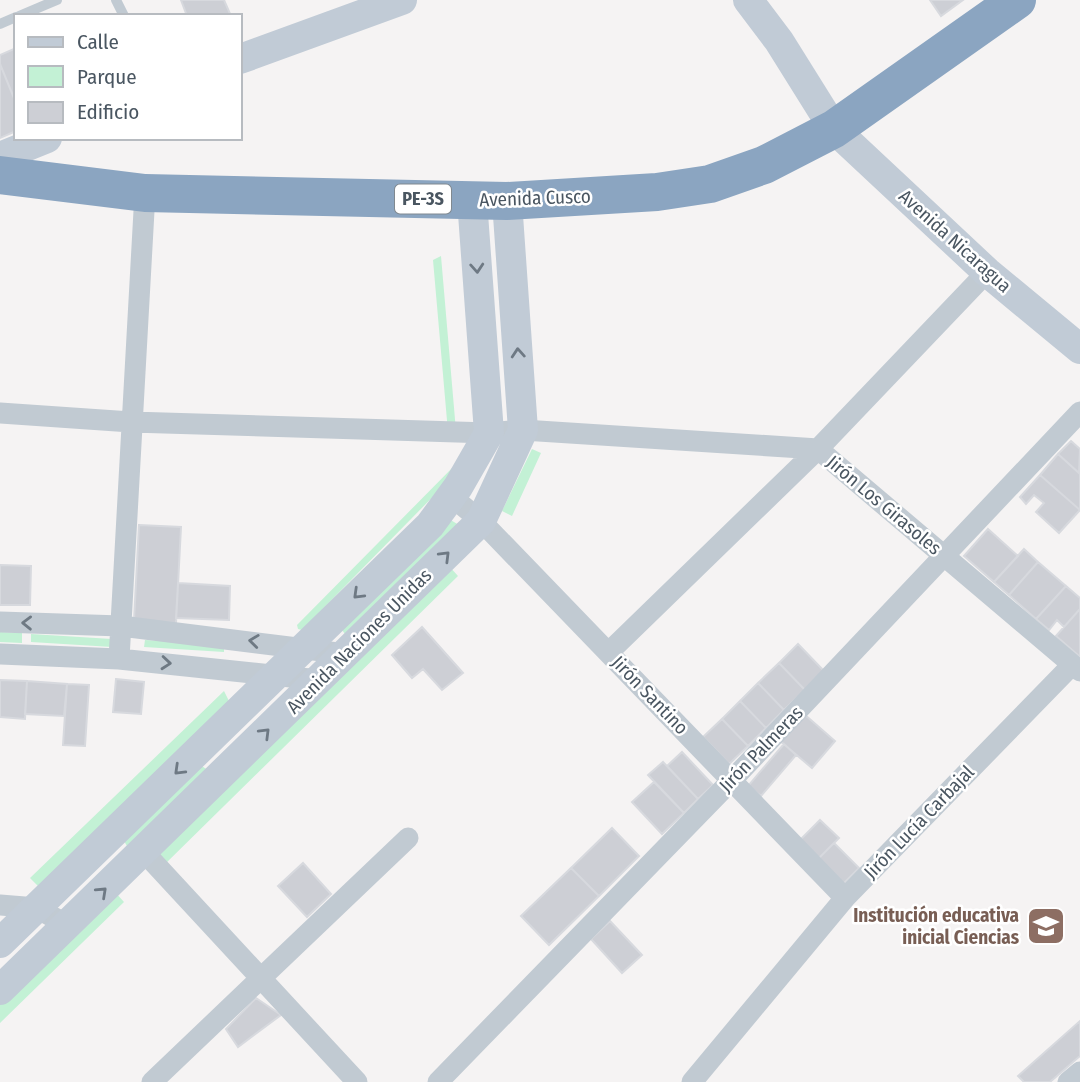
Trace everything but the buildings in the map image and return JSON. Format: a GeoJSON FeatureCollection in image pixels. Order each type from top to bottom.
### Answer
{"type":"FeatureCollection","features":[{"type":"Feature","properties":{"kind":"highway","name":"Avenida Cusco"},"geometry":{"type":"LineString","coordinates":[[0,175],[145,193],[490,200],[657,192],[710,184],[764,165],[834,129],[1017,0]]}},
{"type":"Feature","properties":{"kind":"street"},"geometry":{"type":"LineString","coordinates":[[242,58],[402,0]]}},
{"type":"Feature","properties":{"kind":"street","name":"Avenida Nicaragua"},"geometry":{"type":"LineString","coordinates":[[748,0],[779,41],[834,129],[987,272],[1080,349]]}},
{"type":"Feature","properties":{"kind":"street"},"geometry":{"type":"LineString","coordinates":[[0,157],[42,140]]}},
{"type":"Feature","properties":{"kind":"street"},"geometry":{"type":"LineString","coordinates":[[119,659],[145,193]]}},
{"type":"Feature","properties":{"kind":"street"},"geometry":{"type":"LineString","coordinates":[[489,433],[490,200]]}},
{"type":"Feature","properties":{"kind":"street","name":"Avenida Naciones Unidas"},"geometry":{"type":"LineString","coordinates":[[0,990],[481,521],[523,430],[490,200]]}},
{"type":"Feature","properties":{"kind":"street"},"geometry":{"type":"LineString","coordinates":[[609,652],[818,449],[987,272]]}},
{"type":"Feature","properties":{"kind":"street","name":"Jirón Palmeras"},"geometry":{"type":"LineString","coordinates":[[438,1082],[732,780],[1080,412]]}},
{"type":"Feature","properties":{"kind":"street","name":"Jirón Los Girasoles"},"geometry":{"type":"LineString","coordinates":[[0,413],[131,422],[489,433],[523,430],[818,449],[1076,668]]}},
{"type":"Feature","properties":{"kind":"street","name":"Avenida Naciones Unidas"},"geometry":{"type":"LineString","coordinates":[[0,943],[429,525],[451,496],[489,433]]}},
{"type":"Feature","properties":{"kind":"street","name":"Jirón Santino"},"geometry":{"type":"LineString","coordinates":[[451,496],[481,521],[845,898]]}},
{"type":"Feature","properties":{"kind":"street"},"geometry":{"type":"LineString","coordinates":[[0,622],[121,626],[346,654]]}},
{"type":"Feature","properties":{"kind":"street"},"geometry":{"type":"LineString","coordinates":[[0,654],[119,659],[319,680]]}},
{"type":"Feature","properties":{"kind":"street","name":"Jirón Lucía Carbajal"},"geometry":{"type":"LineString","coordinates":[[692,1082],[845,898],[1076,668]]}},
{"type":"Feature","properties":{"kind":"street"},"geometry":{"type":"LineString","coordinates":[[152,1082],[408,838]]}},
{"type":"Feature","properties":{"kind":"street"},"geometry":{"type":"LineString","coordinates":[[144,852],[357,1082]]}},
{"type":"Feature","properties":{"kind":"street"},"geometry":{"type":"LineString","coordinates":[[0,905],[37,908],[67,925]]}},
{"type":"Feature","properties":{"kind":"street"},"geometry":{"type":"LineString","coordinates":[[1068,1082],[1080,1072]]}},
{"type":"Feature","properties":{"kind":"lane"},"geometry":{"type":"LineString","coordinates":[[22,14],[57,0]]}},
{"type":"Feature","properties":{"kind":"green space"},"geometry":{"type":"Polygon","coordinates":[[[441,256],[456,431],[448,432],[433,260],[441,256]]]}},
{"type":"Feature","properties":{"kind":"green space"},"geometry":{"type":"Polygon","coordinates":[[[532,449],[541,453],[512,516],[502,511],[532,449]]]}},
{"type":"Feature","properties":{"kind":"green space"},"geometry":{"type":"Polygon","coordinates":[[[461,459],[466,463],[302,630],[298,629],[297,625],[461,459]]]}},
{"type":"Feature","properties":{"kind":"green space"},"geometry":{"type":"Polygon","coordinates":[[[449,519],[459,525],[345,634],[342,630],[449,519]]]}},
{"type":"Feature","properties":{"kind":"green space"},"geometry":{"type":"Polygon","coordinates":[[[449,566],[458,576],[162,867],[152,857],[449,566]]]}},
{"type":"Feature","properties":{"kind":"green space"},"geometry":{"type":"Polygon","coordinates":[[[0,632],[22,633],[22,643],[0,642],[0,632]]]}},
{"type":"Feature","properties":{"kind":"green space"},"geometry":{"type":"Polygon","coordinates":[[[31,634],[112,639],[112,647],[31,642],[31,634]]]}},
{"type":"Feature","properties":{"kind":"green space"},"geometry":{"type":"Polygon","coordinates":[[[145,640],[224,644],[224,652],[144,647],[145,640]]]}},
{"type":"Feature","properties":{"kind":"green space"},"geometry":{"type":"Polygon","coordinates":[[[224,691],[230,703],[39,887],[30,878],[224,691]]]}},
{"type":"Feature","properties":{"kind":"green space"},"geometry":{"type":"Polygon","coordinates":[[[200,765],[208,770],[127,846],[124,841],[200,765]]]}},
{"type":"Feature","properties":{"kind":"green space"},"geometry":{"type":"Polygon","coordinates":[[[115,892],[124,902],[0,1023],[0,1004],[115,892]]]}},
{"type":"Feature","properties":{"kind":"place","name":"Institución educativa inicial Ciencias"},"geometry":{"type":"Point","coordinates":[1046,926]}}]}
